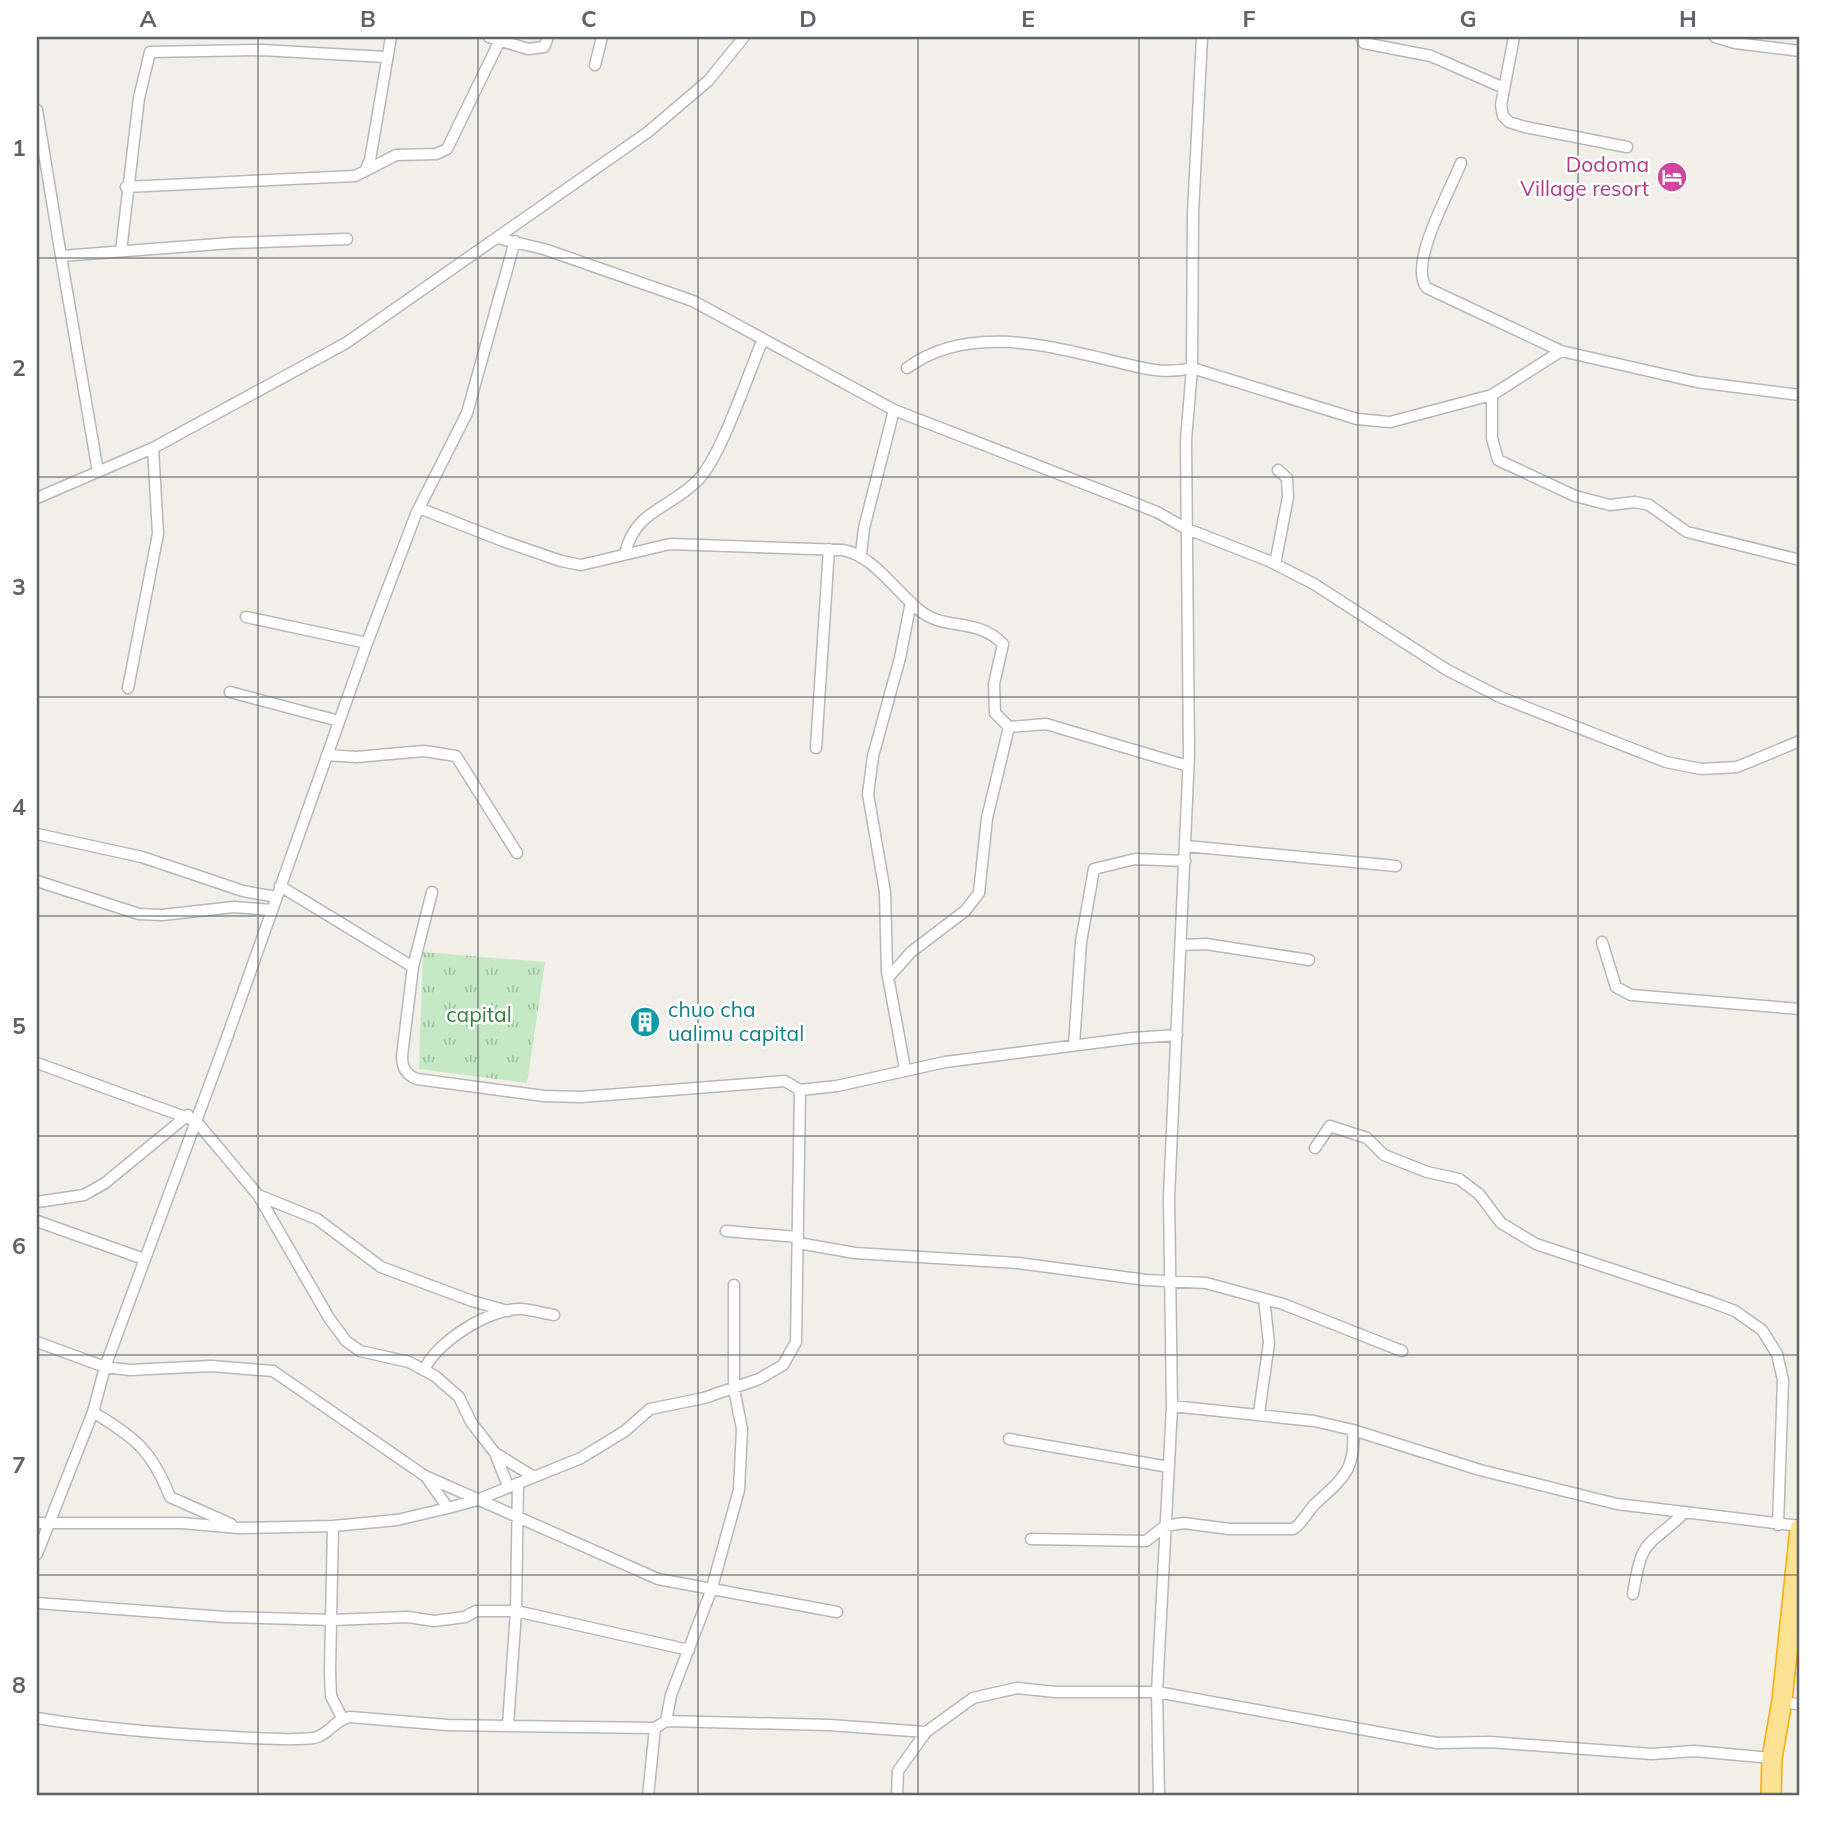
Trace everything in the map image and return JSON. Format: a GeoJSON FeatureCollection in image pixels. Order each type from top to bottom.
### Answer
{"type":"FeatureCollection","features":[{"type":"Feature","properties":{"kind":"highway"},"geometry":{"type":"LineString","coordinates":[[1771,1796],[1772,1758],[1791,1703],[1800,1527]]}},
{"type":"Feature","properties":{"kind":"street"},"geometry":{"type":"LineString","coordinates":[[262,50],[264,37]]}},
{"type":"Feature","properties":{"kind":"street"},"geometry":{"type":"LineString","coordinates":[[365,171],[370,160],[385,57],[391,37]]}},
{"type":"Feature","properties":{"kind":"street"},"geometry":{"type":"LineString","coordinates":[[126,187],[355,176],[396,155],[436,154],[447,149],[494,38],[534,50],[544,47],[548,37]]}},
{"type":"Feature","properties":{"kind":"street"},"geometry":{"type":"LineString","coordinates":[[595,65],[602,37]]}},
{"type":"Feature","properties":{"kind":"street"},"geometry":{"type":"LineString","coordinates":[[37,498],[153,448],[346,343],[648,132],[708,81],[744,37]]}},
{"type":"Feature","properties":{"kind":"street"},"geometry":{"type":"LineString","coordinates":[[1159,1796],[1157,1692],[1172,1406],[1169,1197],[1188,766],[1186,440],[1192,368],[1193,213],[1202,37]]}},
{"type":"Feature","properties":{"kind":"street"},"geometry":{"type":"LineString","coordinates":[[1361,37],[1364,43],[1431,56],[1504,88]]}},
{"type":"Feature","properties":{"kind":"street"},"geometry":{"type":"LineString","coordinates":[[1514,37],[1504,88],[1503,116],[1509,121],[1627,147]]}},
{"type":"Feature","properties":{"kind":"street"},"geometry":{"type":"LineString","coordinates":[[1716,37],[1800,51]]}},
{"type":"Feature","properties":{"kind":"street"},"geometry":{"type":"LineString","coordinates":[[121,251],[126,187],[139,98],[150,52],[262,50],[385,57]]}},
{"type":"Feature","properties":{"kind":"street"},"geometry":{"type":"LineString","coordinates":[[37,110],[98,472]]}},
{"type":"Feature","properties":{"kind":"street"},"geometry":{"type":"LineString","coordinates":[[1461,163],[1436,220],[1421,265],[1420,276],[1423,284],[1432,291],[1562,351],[1697,382],[1800,395]]}},
{"type":"Feature","properties":{"kind":"street"},"geometry":{"type":"LineString","coordinates":[[497,238],[515,241],[693,301],[894,410],[1157,512],[1185,528],[1275,564],[1314,584],[1447,670],[1500,697],[1666,762],[1701,769],[1737,767],[1800,741]]}},
{"type":"Feature","properties":{"kind":"street"},"geometry":{"type":"LineString","coordinates":[[61,256],[347,239]]}},
{"type":"Feature","properties":{"kind":"street"},"geometry":{"type":"LineString","coordinates":[[37,1202],[84,1195],[105,1183],[191,1119],[203,1103],[367,643],[419,508],[467,413],[515,241]]}},
{"type":"Feature","properties":{"kind":"street"},"geometry":{"type":"LineString","coordinates":[[625,553],[629,536],[639,522],[689,489],[706,471],[763,339]]}},
{"type":"Feature","properties":{"kind":"street"},"geometry":{"type":"LineString","coordinates":[[906,368],[927,353],[972,341],[1046,345],[1169,374],[1192,368],[1357,419],[1390,422],[1492,395],[1562,351]]}},
{"type":"Feature","properties":{"kind":"street"},"geometry":{"type":"LineString","coordinates":[[1492,395],[1492,438],[1498,460],[1575,496],[1610,505],[1635,502],[1649,505],[1687,533],[1800,560]]}},
{"type":"Feature","properties":{"kind":"street"},"geometry":{"type":"LineString","coordinates":[[861,555],[864,528],[894,410]]}},
{"type":"Feature","properties":{"kind":"street"},"geometry":{"type":"LineString","coordinates":[[128,688],[158,534],[153,448]]}},
{"type":"Feature","properties":{"kind":"street"},"geometry":{"type":"LineString","coordinates":[[1275,564],[1289,497],[1287,478],[1278,470]]}},
{"type":"Feature","properties":{"kind":"street"},"geometry":{"type":"LineString","coordinates":[[419,508],[571,564],[590,564],[625,553],[670,544],[829,549],[861,555],[926,615],[984,629],[1003,644],[993,684],[995,713],[1009,727],[1046,724],[1188,766]]}},
{"type":"Feature","properties":{"kind":"street"},"geometry":{"type":"LineString","coordinates":[[816,748],[829,549]]}},
{"type":"Feature","properties":{"kind":"street"},"geometry":{"type":"LineString","coordinates":[[905,1069],[896,1034],[895,1004],[888,978],[885,892],[868,794],[868,779],[900,658],[911,602]]}},
{"type":"Feature","properties":{"kind":"street"},"geometry":{"type":"LineString","coordinates":[[246,617],[367,643]]}},
{"type":"Feature","properties":{"kind":"street"},"geometry":{"type":"LineString","coordinates":[[230,692],[339,721]]}},
{"type":"Feature","properties":{"kind":"street"},"geometry":{"type":"LineString","coordinates":[[888,978],[911,952],[965,911],[979,892],[987,818],[1009,727]]}},
{"type":"Feature","properties":{"kind":"street"},"geometry":{"type":"LineString","coordinates":[[327,755],[356,757],[424,751],[456,756],[517,853]]}},
{"type":"Feature","properties":{"kind":"street"},"geometry":{"type":"LineString","coordinates":[[37,834],[142,857],[243,891],[278,891],[413,967]]}},
{"type":"Feature","properties":{"kind":"street"},"geometry":{"type":"LineString","coordinates":[[1186,846],[1396,866]]}},
{"type":"Feature","properties":{"kind":"street"},"geometry":{"type":"LineString","coordinates":[[1074,1045],[1081,942],[1094,869],[1135,859],[1185,861]]}},
{"type":"Feature","properties":{"kind":"street"},"geometry":{"type":"LineString","coordinates":[[37,881],[139,914],[162,915],[234,907],[271,910]]}},
{"type":"Feature","properties":{"kind":"street"},"geometry":{"type":"LineString","coordinates":[[432,892],[413,967],[402,1056],[409,1076],[417,1079],[544,1096],[620,1095],[785,1081],[800,1090],[836,1086],[905,1069],[1074,1045],[1177,1035]]}},
{"type":"Feature","properties":{"kind":"street"},"geometry":{"type":"LineString","coordinates":[[1602,942],[1616,987],[1631,995],[1800,1009]]}},
{"type":"Feature","properties":{"kind":"street"},"geometry":{"type":"LineString","coordinates":[[1181,945],[1206,944],[1309,960]]}},
{"type":"Feature","properties":{"kind":"street"},"geometry":{"type":"LineString","coordinates":[[37,1063],[191,1119],[258,1195],[329,1318],[346,1341],[360,1351],[409,1363],[424,1370],[449,1386],[459,1397],[471,1422],[495,1453],[513,1485],[518,1519],[516,1611],[508,1725]]}},
{"type":"Feature","properties":{"kind":"street"},"geometry":{"type":"LineString","coordinates":[[37,1523],[182,1523],[239,1528],[333,1526],[397,1520],[477,1500],[581,1458],[625,1431],[650,1409],[734,1389],[783,1365],[793,1352],[800,1090]]}},
{"type":"Feature","properties":{"kind":"street"},"geometry":{"type":"LineString","coordinates":[[37,1554],[93,1412],[105,1367],[191,1119]]}},
{"type":"Feature","properties":{"kind":"street"},"geometry":{"type":"LineString","coordinates":[[1315,1148],[1330,1126],[1367,1138],[1384,1155],[1427,1172],[1460,1179],[1479,1194],[1501,1223],[1536,1244],[1712,1302],[1749,1320],[1768,1338],[1777,1354],[1783,1380],[1778,1525]]}},
{"type":"Feature","properties":{"kind":"street"},"geometry":{"type":"LineString","coordinates":[[258,1195],[317,1219],[381,1267],[472,1301],[508,1311]]}},
{"type":"Feature","properties":{"kind":"street"},"geometry":{"type":"LineString","coordinates":[[37,1222],[144,1259]]}},
{"type":"Feature","properties":{"kind":"street"},"geometry":{"type":"LineString","coordinates":[[726,1231],[798,1240],[855,1253],[1018,1263],[1169,1282],[1206,1283],[1264,1298],[1402,1351]]}},
{"type":"Feature","properties":{"kind":"street"},"geometry":{"type":"LineString","coordinates":[[666,1721],[671,1695],[711,1591],[739,1490],[742,1429],[734,1389],[734,1285]]}},
{"type":"Feature","properties":{"kind":"street"},"geometry":{"type":"LineString","coordinates":[[1259,1413],[1269,1335],[1264,1298]]}},
{"type":"Feature","properties":{"kind":"street"},"geometry":{"type":"LineString","coordinates":[[424,1370],[438,1347],[488,1317],[520,1309],[554,1315]]}},
{"type":"Feature","properties":{"kind":"street"},"geometry":{"type":"LineString","coordinates":[[37,1342],[105,1367],[130,1370],[211,1366],[273,1371],[425,1476],[658,1579],[711,1591],[798,1603],[837,1612]]}},
{"type":"Feature","properties":{"kind":"street"},"geometry":{"type":"LineString","coordinates":[[1172,1406],[1259,1413],[1353,1430],[1567,1494],[1800,1527]]}},
{"type":"Feature","properties":{"kind":"street"},"geometry":{"type":"LineString","coordinates":[[93,1412],[132,1436],[153,1461],[170,1497],[239,1528]]}},
{"type":"Feature","properties":{"kind":"street"},"geometry":{"type":"LineString","coordinates":[[1031,1539],[1146,1541],[1166,1526],[1184,1522],[1229,1529],[1293,1529],[1317,1502],[1340,1483],[1350,1461],[1353,1430]]}},
{"type":"Feature","properties":{"kind":"street"},"geometry":{"type":"LineString","coordinates":[[1009,1439],[1169,1467]]}},
{"type":"Feature","properties":{"kind":"street"},"geometry":{"type":"LineString","coordinates":[[495,1453],[534,1477]]}},
{"type":"Feature","properties":{"kind":"street"},"geometry":{"type":"LineString","coordinates":[[425,1476],[448,1508]]}},
{"type":"Feature","properties":{"kind":"street"},"geometry":{"type":"LineString","coordinates":[[1633,1594],[1640,1554],[1645,1546],[1685,1512]]}},
{"type":"Feature","properties":{"kind":"street"},"geometry":{"type":"LineString","coordinates":[[333,1526],[331,1696],[342,1718]]}},
{"type":"Feature","properties":{"kind":"street"},"geometry":{"type":"LineString","coordinates":[[37,1603],[225,1617],[332,1620],[408,1617],[449,1622],[476,1611],[516,1611],[689,1650]]}},
{"type":"Feature","properties":{"kind":"street"},"geometry":{"type":"LineString","coordinates":[[897,1796],[898,1771],[926,1732],[973,1698],[1017,1688],[1055,1692],[1157,1692],[1437,1742],[1490,1742],[1652,1754],[1694,1751],[1772,1758]]}},
{"type":"Feature","properties":{"kind":"street"},"geometry":{"type":"LineString","coordinates":[[37,1718],[136,1732],[262,1738],[321,1736],[342,1718],[655,1728],[666,1721],[829,1725],[926,1732]]}},
{"type":"Feature","properties":{"kind":"street"},"geometry":{"type":"LineString","coordinates":[[648,1796],[655,1728]]}},
{"type":"Feature","properties":{"kind":"green space","name":"capital"},"geometry":{"type":"Polygon","coordinates":[[[423,952],[545,962],[527,1083],[419,1069],[423,952]]]}},
{"type":"Feature","properties":{"kind":"place","name":"Dodoma Village resort"},"geometry":{"type":"Point","coordinates":[1672,177]}},
{"type":"Feature","properties":{"kind":"place","name":"chuo cha ualimu capital"},"geometry":{"type":"Point","coordinates":[645,1022]}}]}
